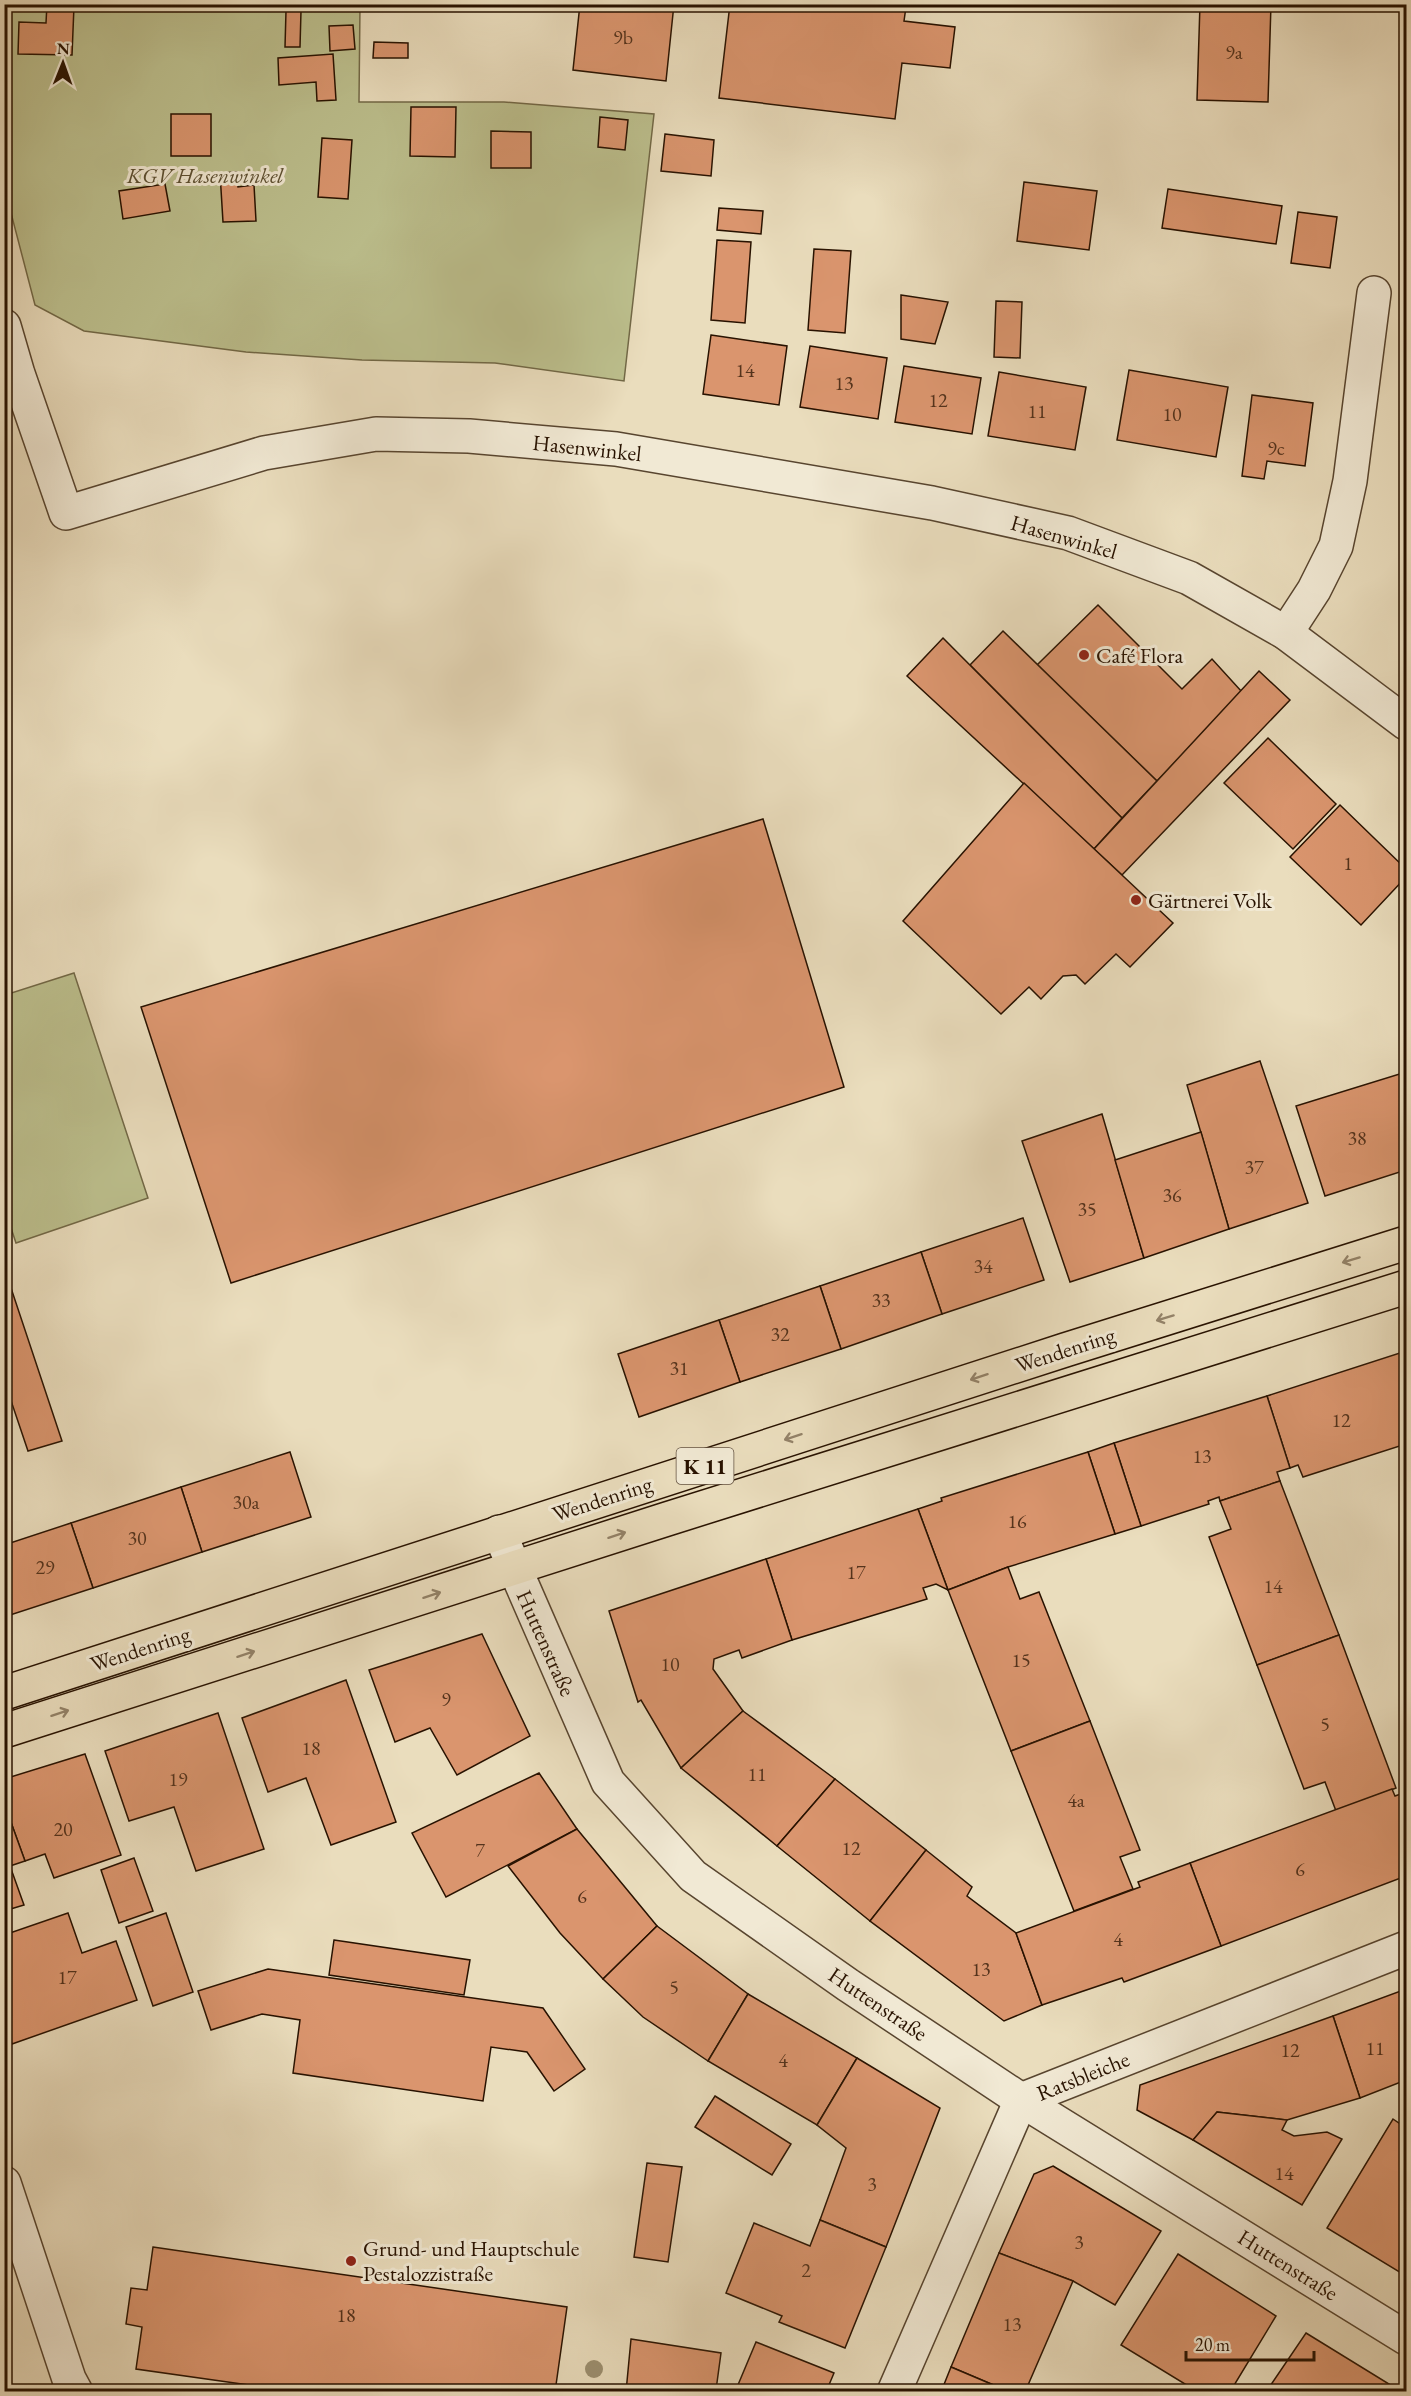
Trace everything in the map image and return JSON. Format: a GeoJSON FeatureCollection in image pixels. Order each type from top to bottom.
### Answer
{"type":"FeatureCollection","features":[{"type":"Feature","properties":{"kind":"main road","name":"Wendenring"},"geometry":{"type":"LineString","coordinates":[[4,1693],[1042,1357],[1407,1243]]}},
{"type":"Feature","properties":{"kind":"main road","name":"Wendenring"},"geometry":{"type":"LineString","coordinates":[[4,1731],[1407,1287]]}},
{"type":"Feature","properties":{"kind":"street"},"geometry":{"type":"LineString","coordinates":[[1286,633],[1314,590],[1336,546],[1350,481],[1374,293]]}},
{"type":"Feature","properties":{"kind":"street","name":"Hasenwinkel"},"geometry":{"type":"LineString","coordinates":[[4,326],[18,374],[66,513],[264,453],[376,434],[469,436],[616,449],[932,503],[1068,533],[1189,578],[1286,633],[1407,723]]}},
{"type":"Feature","properties":{"kind":"street","name":"Huttenstraße"},"geometry":{"type":"LineString","coordinates":[[499,1532],[513,1569],[608,1782],[693,1876],[848,1985],[1021,2100],[1407,2338]]}},
{"type":"Feature","properties":{"kind":"street","name":"Ratsbleiche"},"geometry":{"type":"LineString","coordinates":[[894,2391],[1021,2100],[1407,1948]]}},
{"type":"Feature","properties":{"kind":"street"},"geometry":{"type":"LineString","coordinates":[[4,2183],[69,2379],[76,2391]]}},
{"type":"Feature","properties":{"kind":"green space","name":"KGV Hasenwinkel"},"geometry":{"type":"Polygon","coordinates":[[[4,5],[360,5],[359,102],[504,102],[654,114],[624,381],[495,363],[362,360],[246,352],[84,331],[35,305],[5,190],[4,5]]]}},
{"type":"Feature","properties":{"kind":"green space"},"geometry":{"type":"Polygon","coordinates":[[[74,973],[148,1198],[16,1243],[4,1207],[5,995],[74,973]]]}},
{"type":"Feature","properties":{"kind":"building"},"geometry":{"type":"Polygon","coordinates":[[[47,4],[74,6],[72,55],[18,54],[19,22],[46,23],[47,4]]]}},
{"type":"Feature","properties":{"kind":"building"},"geometry":{"type":"Polygon","coordinates":[[[220,4],[239,4],[238,9],[220,9],[220,4]]]}},
{"type":"Feature","properties":{"kind":"building"},"geometry":{"type":"Polygon","coordinates":[[[580,4],[674,4],[666,81],[573,70],[580,4]]]}},
{"type":"Feature","properties":{"kind":"building"},"geometry":{"type":"Polygon","coordinates":[[[730,4],[887,4],[906,7],[904,21],[955,27],[950,68],[902,63],[895,119],[719,98],[730,4]]]}},
{"type":"Feature","properties":{"kind":"building"},"geometry":{"type":"Polygon","coordinates":[[[1200,4],[1271,4],[1268,102],[1197,100],[1200,4]]]}},
{"type":"Feature","properties":{"kind":"building"},"geometry":{"type":"Polygon","coordinates":[[[286,11],[301,11],[300,47],[285,47],[286,11]]]}},
{"type":"Feature","properties":{"kind":"building"},"geometry":{"type":"Polygon","coordinates":[[[353,25],[355,49],[330,51],[329,26],[353,25]]]}},
{"type":"Feature","properties":{"kind":"building"},"geometry":{"type":"Polygon","coordinates":[[[374,42],[408,43],[408,58],[373,58],[374,42]]]}},
{"type":"Feature","properties":{"kind":"building"},"geometry":{"type":"Polygon","coordinates":[[[333,54],[336,100],[317,101],[316,82],[279,85],[278,58],[333,54]]]}},
{"type":"Feature","properties":{"kind":"building"},"geometry":{"type":"Polygon","coordinates":[[[411,107],[456,107],[455,157],[410,156],[411,107]]]}},
{"type":"Feature","properties":{"kind":"building"},"geometry":{"type":"Polygon","coordinates":[[[171,114],[211,114],[211,156],[171,156],[171,114]]]}},
{"type":"Feature","properties":{"kind":"building"},"geometry":{"type":"Polygon","coordinates":[[[600,117],[628,120],[625,150],[598,147],[600,117]]]}},
{"type":"Feature","properties":{"kind":"building"},"geometry":{"type":"Polygon","coordinates":[[[491,131],[531,132],[531,168],[491,168],[491,131]]]}},
{"type":"Feature","properties":{"kind":"building"},"geometry":{"type":"Polygon","coordinates":[[[665,134],[714,140],[711,176],[661,171],[665,134]]]}},
{"type":"Feature","properties":{"kind":"building"},"geometry":{"type":"Polygon","coordinates":[[[322,138],[352,140],[348,199],[318,197],[322,138]]]}},
{"type":"Feature","properties":{"kind":"building"},"geometry":{"type":"Polygon","coordinates":[[[237,172],[238,187],[254,185],[256,221],[223,222],[220,173],[237,172]]]}},
{"type":"Feature","properties":{"kind":"building"},"geometry":{"type":"Polygon","coordinates":[[[1024,182],[1097,191],[1089,250],[1017,241],[1024,182]]]}},
{"type":"Feature","properties":{"kind":"building"},"geometry":{"type":"Polygon","coordinates":[[[165,184],[170,211],[123,219],[119,191],[165,184]]]}},
{"type":"Feature","properties":{"kind":"building"},"geometry":{"type":"Polygon","coordinates":[[[1168,189],[1282,206],[1276,244],[1162,228],[1168,189]]]}},
{"type":"Feature","properties":{"kind":"building"},"geometry":{"type":"Polygon","coordinates":[[[719,208],[763,211],[761,234],[717,230],[719,208]]]}},
{"type":"Feature","properties":{"kind":"building"},"geometry":{"type":"Polygon","coordinates":[[[1298,212],[1337,217],[1330,268],[1291,263],[1298,212]]]}},
{"type":"Feature","properties":{"kind":"building"},"geometry":{"type":"Polygon","coordinates":[[[717,240],[751,242],[745,323],[711,320],[717,240]]]}},
{"type":"Feature","properties":{"kind":"building"},"geometry":{"type":"Polygon","coordinates":[[[814,249],[851,251],[845,333],[808,330],[814,249]]]}},
{"type":"Feature","properties":{"kind":"building"},"geometry":{"type":"Polygon","coordinates":[[[901,295],[948,302],[935,344],[901,339],[901,295]]]}},
{"type":"Feature","properties":{"kind":"building"},"geometry":{"type":"Polygon","coordinates":[[[996,301],[1022,302],[1020,358],[994,357],[996,301]]]}},
{"type":"Feature","properties":{"kind":"building"},"geometry":{"type":"Polygon","coordinates":[[[711,335],[787,346],[779,405],[703,394],[711,335]]]}},
{"type":"Feature","properties":{"kind":"building"},"geometry":{"type":"Polygon","coordinates":[[[810,346],[887,358],[878,419],[800,407],[810,346]]]}},
{"type":"Feature","properties":{"kind":"building"},"geometry":{"type":"Polygon","coordinates":[[[904,366],[981,378],[972,434],[895,422],[904,366]]]}},
{"type":"Feature","properties":{"kind":"building"},"geometry":{"type":"Polygon","coordinates":[[[1129,370],[1228,387],[1216,457],[1117,440],[1129,370]]]}},
{"type":"Feature","properties":{"kind":"building"},"geometry":{"type":"Polygon","coordinates":[[[999,372],[1086,387],[1075,450],[988,436],[999,372]]]}},
{"type":"Feature","properties":{"kind":"building"},"geometry":{"type":"Polygon","coordinates":[[[1252,395],[1313,403],[1305,466],[1267,461],[1264,479],[1242,476],[1252,395]]]}},
{"type":"Feature","properties":{"kind":"building"},"geometry":{"type":"Polygon","coordinates":[[[1098,605],[1182,689],[1212,659],[1242,692],[1157,781],[1037,665],[1098,605]]]}},
{"type":"Feature","properties":{"kind":"building"},"geometry":{"type":"Polygon","coordinates":[[[1003,631],[1157,781],[1122,818],[970,665],[1003,631]]]}},
{"type":"Feature","properties":{"kind":"building"},"geometry":{"type":"Polygon","coordinates":[[[943,638],[1122,818],[1094,849],[907,676],[943,638]]]}},
{"type":"Feature","properties":{"kind":"building"},"geometry":{"type":"Polygon","coordinates":[[[1259,671],[1290,700],[1122,875],[1094,849],[1259,671]]]}},
{"type":"Feature","properties":{"kind":"building"},"geometry":{"type":"Polygon","coordinates":[[[1268,738],[1336,804],[1293,849],[1224,783],[1268,738]]]}},
{"type":"Feature","properties":{"kind":"building"},"geometry":{"type":"Polygon","coordinates":[[[1024,783],[1173,923],[1130,967],[1116,954],[1085,984],[1076,975],[1063,976],[1041,999],[1029,987],[1001,1014],[903,921],[1024,783]]]}},
{"type":"Feature","properties":{"kind":"building"},"geometry":{"type":"Polygon","coordinates":[[[1340,805],[1406,869],[1406,877],[1361,925],[1290,857],[1340,805]]]}},
{"type":"Feature","properties":{"kind":"building"},"geometry":{"type":"Polygon","coordinates":[[[763,819],[844,1087],[231,1283],[141,1007],[763,819]]]}},
{"type":"Feature","properties":{"kind":"building"},"geometry":{"type":"Polygon","coordinates":[[[1260,1061],[1308,1203],[1229,1229],[1187,1085],[1260,1061]]]}},
{"type":"Feature","properties":{"kind":"building"},"geometry":{"type":"Polygon","coordinates":[[[1406,1072],[1406,1170],[1325,1196],[1296,1106],[1406,1072]]]}},
{"type":"Feature","properties":{"kind":"building"},"geometry":{"type":"Polygon","coordinates":[[[1102,1114],[1144,1258],[1070,1282],[1022,1141],[1102,1114]]]}},
{"type":"Feature","properties":{"kind":"building"},"geometry":{"type":"Polygon","coordinates":[[[1201,1132],[1229,1229],[1144,1258],[1115,1160],[1201,1132]]]}},
{"type":"Feature","properties":{"kind":"building"},"geometry":{"type":"Polygon","coordinates":[[[1023,1218],[1044,1280],[942,1314],[921,1252],[1023,1218]]]}},
{"type":"Feature","properties":{"kind":"building"},"geometry":{"type":"Polygon","coordinates":[[[921,1252],[942,1314],[841,1349],[820,1286],[921,1252]]]}},
{"type":"Feature","properties":{"kind":"building"},"geometry":{"type":"Polygon","coordinates":[[[4,1267],[62,1441],[28,1451],[4,1380],[4,1267]]]}},
{"type":"Feature","properties":{"kind":"building"},"geometry":{"type":"Polygon","coordinates":[[[820,1286],[841,1349],[740,1382],[719,1320],[820,1286]]]}},
{"type":"Feature","properties":{"kind":"building"},"geometry":{"type":"Polygon","coordinates":[[[719,1320],[740,1382],[639,1417],[618,1354],[719,1320]]]}},
{"type":"Feature","properties":{"kind":"building"},"geometry":{"type":"Polygon","coordinates":[[[1406,1351],[1406,1444],[1303,1477],[1298,1465],[1290,1468],[1267,1396],[1406,1351]]]}},
{"type":"Feature","properties":{"kind":"building"},"geometry":{"type":"Polygon","coordinates":[[[1267,1396],[1290,1468],[1277,1472],[1280,1481],[1220,1501],[1219,1497],[1208,1501],[1209,1504],[1141,1526],[1114,1443],[1267,1396]]]}},
{"type":"Feature","properties":{"kind":"building"},"geometry":{"type":"Polygon","coordinates":[[[1114,1443],[1141,1526],[1115,1534],[1088,1452],[1114,1443]]]}},
{"type":"Feature","properties":{"kind":"building"},"geometry":{"type":"Polygon","coordinates":[[[290,1452],[311,1517],[202,1552],[181,1487],[290,1452]]]}},
{"type":"Feature","properties":{"kind":"building"},"geometry":{"type":"Polygon","coordinates":[[[1088,1452],[1115,1534],[1008,1567],[948,1590],[918,1509],[942,1501],[941,1498],[1088,1452]]]}},
{"type":"Feature","properties":{"kind":"building"},"geometry":{"type":"Polygon","coordinates":[[[1280,1481],[1339,1635],[1257,1665],[1209,1537],[1231,1529],[1220,1501],[1280,1481]]]}},
{"type":"Feature","properties":{"kind":"building"},"geometry":{"type":"Polygon","coordinates":[[[181,1487],[202,1552],[93,1588],[71,1523],[181,1487]]]}},
{"type":"Feature","properties":{"kind":"building"},"geometry":{"type":"Polygon","coordinates":[[[918,1509],[948,1590],[936,1584],[923,1588],[927,1599],[792,1640],[766,1559],[918,1509]]]}},
{"type":"Feature","properties":{"kind":"building"},"geometry":{"type":"Polygon","coordinates":[[[71,1523],[93,1588],[4,1617],[4,1545],[71,1523]]]}},
{"type":"Feature","properties":{"kind":"building"},"geometry":{"type":"Polygon","coordinates":[[[766,1559],[792,1640],[742,1658],[739,1650],[714,1659],[713,1669],[743,1711],[681,1768],[641,1700],[638,1702],[609,1611],[766,1559]]]}},
{"type":"Feature","properties":{"kind":"building"},"geometry":{"type":"Polygon","coordinates":[[[1008,1567],[1020,1599],[1039,1592],[1090,1721],[1011,1751],[948,1590],[1008,1567]]]}},
{"type":"Feature","properties":{"kind":"building"},"geometry":{"type":"Polygon","coordinates":[[[482,1634],[530,1736],[457,1775],[430,1728],[395,1742],[369,1670],[482,1634]]]}},
{"type":"Feature","properties":{"kind":"building"},"geometry":{"type":"Polygon","coordinates":[[[1339,1635],[1396,1788],[1336,1811],[1325,1782],[1304,1789],[1257,1665],[1339,1635]]]}},
{"type":"Feature","properties":{"kind":"building"},"geometry":{"type":"Polygon","coordinates":[[[346,1680],[396,1822],[331,1845],[306,1778],[268,1792],[242,1718],[346,1680]]]}},
{"type":"Feature","properties":{"kind":"building"},"geometry":{"type":"Polygon","coordinates":[[[743,1711],[835,1779],[777,1846],[681,1768],[743,1711]]]}},
{"type":"Feature","properties":{"kind":"building"},"geometry":{"type":"Polygon","coordinates":[[[218,1713],[264,1849],[196,1871],[174,1807],[129,1821],[105,1751],[218,1713]]]}},
{"type":"Feature","properties":{"kind":"building"},"geometry":{"type":"Polygon","coordinates":[[[1090,1721],[1140,1850],[1120,1857],[1133,1889],[1074,1911],[1011,1751],[1090,1721]]]}},
{"type":"Feature","properties":{"kind":"building"},"geometry":{"type":"Polygon","coordinates":[[[85,1754],[121,1855],[54,1878],[45,1854],[25,1861],[4,1803],[4,1779],[85,1754]]]}},
{"type":"Feature","properties":{"kind":"building"},"geometry":{"type":"Polygon","coordinates":[[[539,1773],[577,1829],[446,1897],[412,1833],[539,1773]]]}},
{"type":"Feature","properties":{"kind":"building"},"geometry":{"type":"Polygon","coordinates":[[[835,1779],[926,1850],[870,1921],[777,1846],[835,1779]]]}},
{"type":"Feature","properties":{"kind":"building"},"geometry":{"type":"Polygon","coordinates":[[[1392,1789],[1395,1796],[1406,1792],[1406,1876],[1221,1946],[1190,1863],[1392,1789]]]}},
{"type":"Feature","properties":{"kind":"building"},"geometry":{"type":"Polygon","coordinates":[[[4,1803],[25,1861],[10,1866],[24,1905],[4,1911],[4,1803]]]}},
{"type":"Feature","properties":{"kind":"building"},"geometry":{"type":"Polygon","coordinates":[[[577,1829],[657,1926],[603,1979],[560,1933],[508,1866],[577,1829]]]}},
{"type":"Feature","properties":{"kind":"building"},"geometry":{"type":"Polygon","coordinates":[[[926,1850],[972,1887],[967,1896],[1016,1933],[1042,2005],[1004,2021],[870,1921],[926,1850]]]}},
{"type":"Feature","properties":{"kind":"building"},"geometry":{"type":"Polygon","coordinates":[[[134,1858],[153,1911],[119,1923],[101,1870],[134,1858]]]}},
{"type":"Feature","properties":{"kind":"building"},"geometry":{"type":"Polygon","coordinates":[[[1190,1863],[1221,1946],[1124,1982],[1122,1978],[1042,2005],[1016,1933],[1140,1887],[1138,1882],[1190,1863]]]}},
{"type":"Feature","properties":{"kind":"building"},"geometry":{"type":"Polygon","coordinates":[[[68,1913],[82,1953],[116,1941],[137,2000],[12,2044],[4,2023],[4,1935],[68,1913]]]}},
{"type":"Feature","properties":{"kind":"building"},"geometry":{"type":"Polygon","coordinates":[[[166,1913],[193,1992],[153,2006],[126,1927],[166,1913]]]}},
{"type":"Feature","properties":{"kind":"building"},"geometry":{"type":"Polygon","coordinates":[[[657,1926],[748,1994],[708,2061],[643,2017],[603,1979],[657,1926]]]}},
{"type":"Feature","properties":{"kind":"building"},"geometry":{"type":"Polygon","coordinates":[[[334,1940],[470,1960],[464,1995],[329,1975],[334,1940]]]}},
{"type":"Feature","properties":{"kind":"building"},"geometry":{"type":"Polygon","coordinates":[[[268,1969],[543,2008],[585,2069],[554,2091],[527,2052],[491,2047],[483,2101],[293,2073],[300,2020],[262,2014],[211,2030],[198,1991],[268,1969]]]}},
{"type":"Feature","properties":{"kind":"building"},"geometry":{"type":"Polygon","coordinates":[[[1406,1989],[1406,2080],[1360,2098],[1333,2016],[1406,1989]]]}},
{"type":"Feature","properties":{"kind":"building"},"geometry":{"type":"Polygon","coordinates":[[[748,1994],[857,2058],[817,2125],[708,2061],[748,1994]]]}},
{"type":"Feature","properties":{"kind":"building"},"geometry":{"type":"Polygon","coordinates":[[[1333,2016],[1360,2098],[1287,2120],[1217,2112],[1193,2140],[1137,2110],[1140,2085],[1333,2016]]]}},
{"type":"Feature","properties":{"kind":"building"},"geometry":{"type":"Polygon","coordinates":[[[857,2058],[940,2108],[886,2247],[820,2220],[846,2148],[817,2125],[857,2058]]]}},
{"type":"Feature","properties":{"kind":"building"},"geometry":{"type":"Polygon","coordinates":[[[715,2096],[791,2144],[772,2175],[695,2127],[715,2096]]]}},
{"type":"Feature","properties":{"kind":"building"},"geometry":{"type":"Polygon","coordinates":[[[1217,2112],[1287,2120],[1282,2130],[1294,2136],[1327,2132],[1342,2139],[1302,2205],[1193,2140],[1217,2112]]]}},
{"type":"Feature","properties":{"kind":"building"},"geometry":{"type":"Polygon","coordinates":[[[1393,2119],[1406,2128],[1406,2276],[1327,2228],[1393,2119]]]}},
{"type":"Feature","properties":{"kind":"building"},"geometry":{"type":"Polygon","coordinates":[[[647,2163],[682,2167],[668,2262],[634,2257],[647,2163]]]}},
{"type":"Feature","properties":{"kind":"building"},"geometry":{"type":"Polygon","coordinates":[[[1053,2166],[1161,2231],[1115,2305],[1073,2281],[999,2253],[1034,2174],[1053,2166]]]}},
{"type":"Feature","properties":{"kind":"building"},"geometry":{"type":"Polygon","coordinates":[[[820,2220],[886,2247],[845,2348],[779,2322],[782,2316],[726,2293],[754,2223],[810,2246],[820,2220]]]}},
{"type":"Feature","properties":{"kind":"building","name":"Grund- und Hauptschule Pestalozzistraße"},"geometry":{"type":"Polygon","coordinates":[[[153,2247],[567,2307],[555,2392],[298,2392],[136,2369],[142,2327],[126,2324],[131,2288],[147,2290],[153,2247]]]}},
{"type":"Feature","properties":{"kind":"building"},"geometry":{"type":"Polygon","coordinates":[[[999,2253],[1073,2281],[1025,2392],[1010,2392],[951,2367],[999,2253]]]}},
{"type":"Feature","properties":{"kind":"building"},"geometry":{"type":"Polygon","coordinates":[[[1178,2254],[1276,2316],[1230,2392],[1198,2392],[1121,2345],[1178,2254]]]}},
{"type":"Feature","properties":{"kind":"building"},"geometry":{"type":"Polygon","coordinates":[[[1306,2333],[1402,2392],[1266,2392],[1306,2333]]]}},
{"type":"Feature","properties":{"kind":"building"},"geometry":{"type":"Polygon","coordinates":[[[631,2339],[721,2353],[716,2390],[724,2392],[626,2392],[631,2339]]]}},
{"type":"Feature","properties":{"kind":"building"},"geometry":{"type":"Polygon","coordinates":[[[756,2342],[834,2373],[826,2392],[735,2392],[756,2342]]]}},
{"type":"Feature","properties":{"kind":"building"},"geometry":{"type":"Polygon","coordinates":[[[951,2367],[1010,2392],[941,2392],[951,2367]]]}},
{"type":"Feature","properties":{"kind":"place","name":"Café Flora"},"geometry":{"type":"Point","coordinates":[1084,655]}},
{"type":"Feature","properties":{"kind":"place","name":"Gärtnerei Volk"},"geometry":{"type":"Point","coordinates":[1136,900]}},
{"type":"Feature","properties":{"kind":"place","name":"Grund- und Hauptschule Pestalozzistraße"},"geometry":{"type":"Point","coordinates":[351,2261]}}]}
